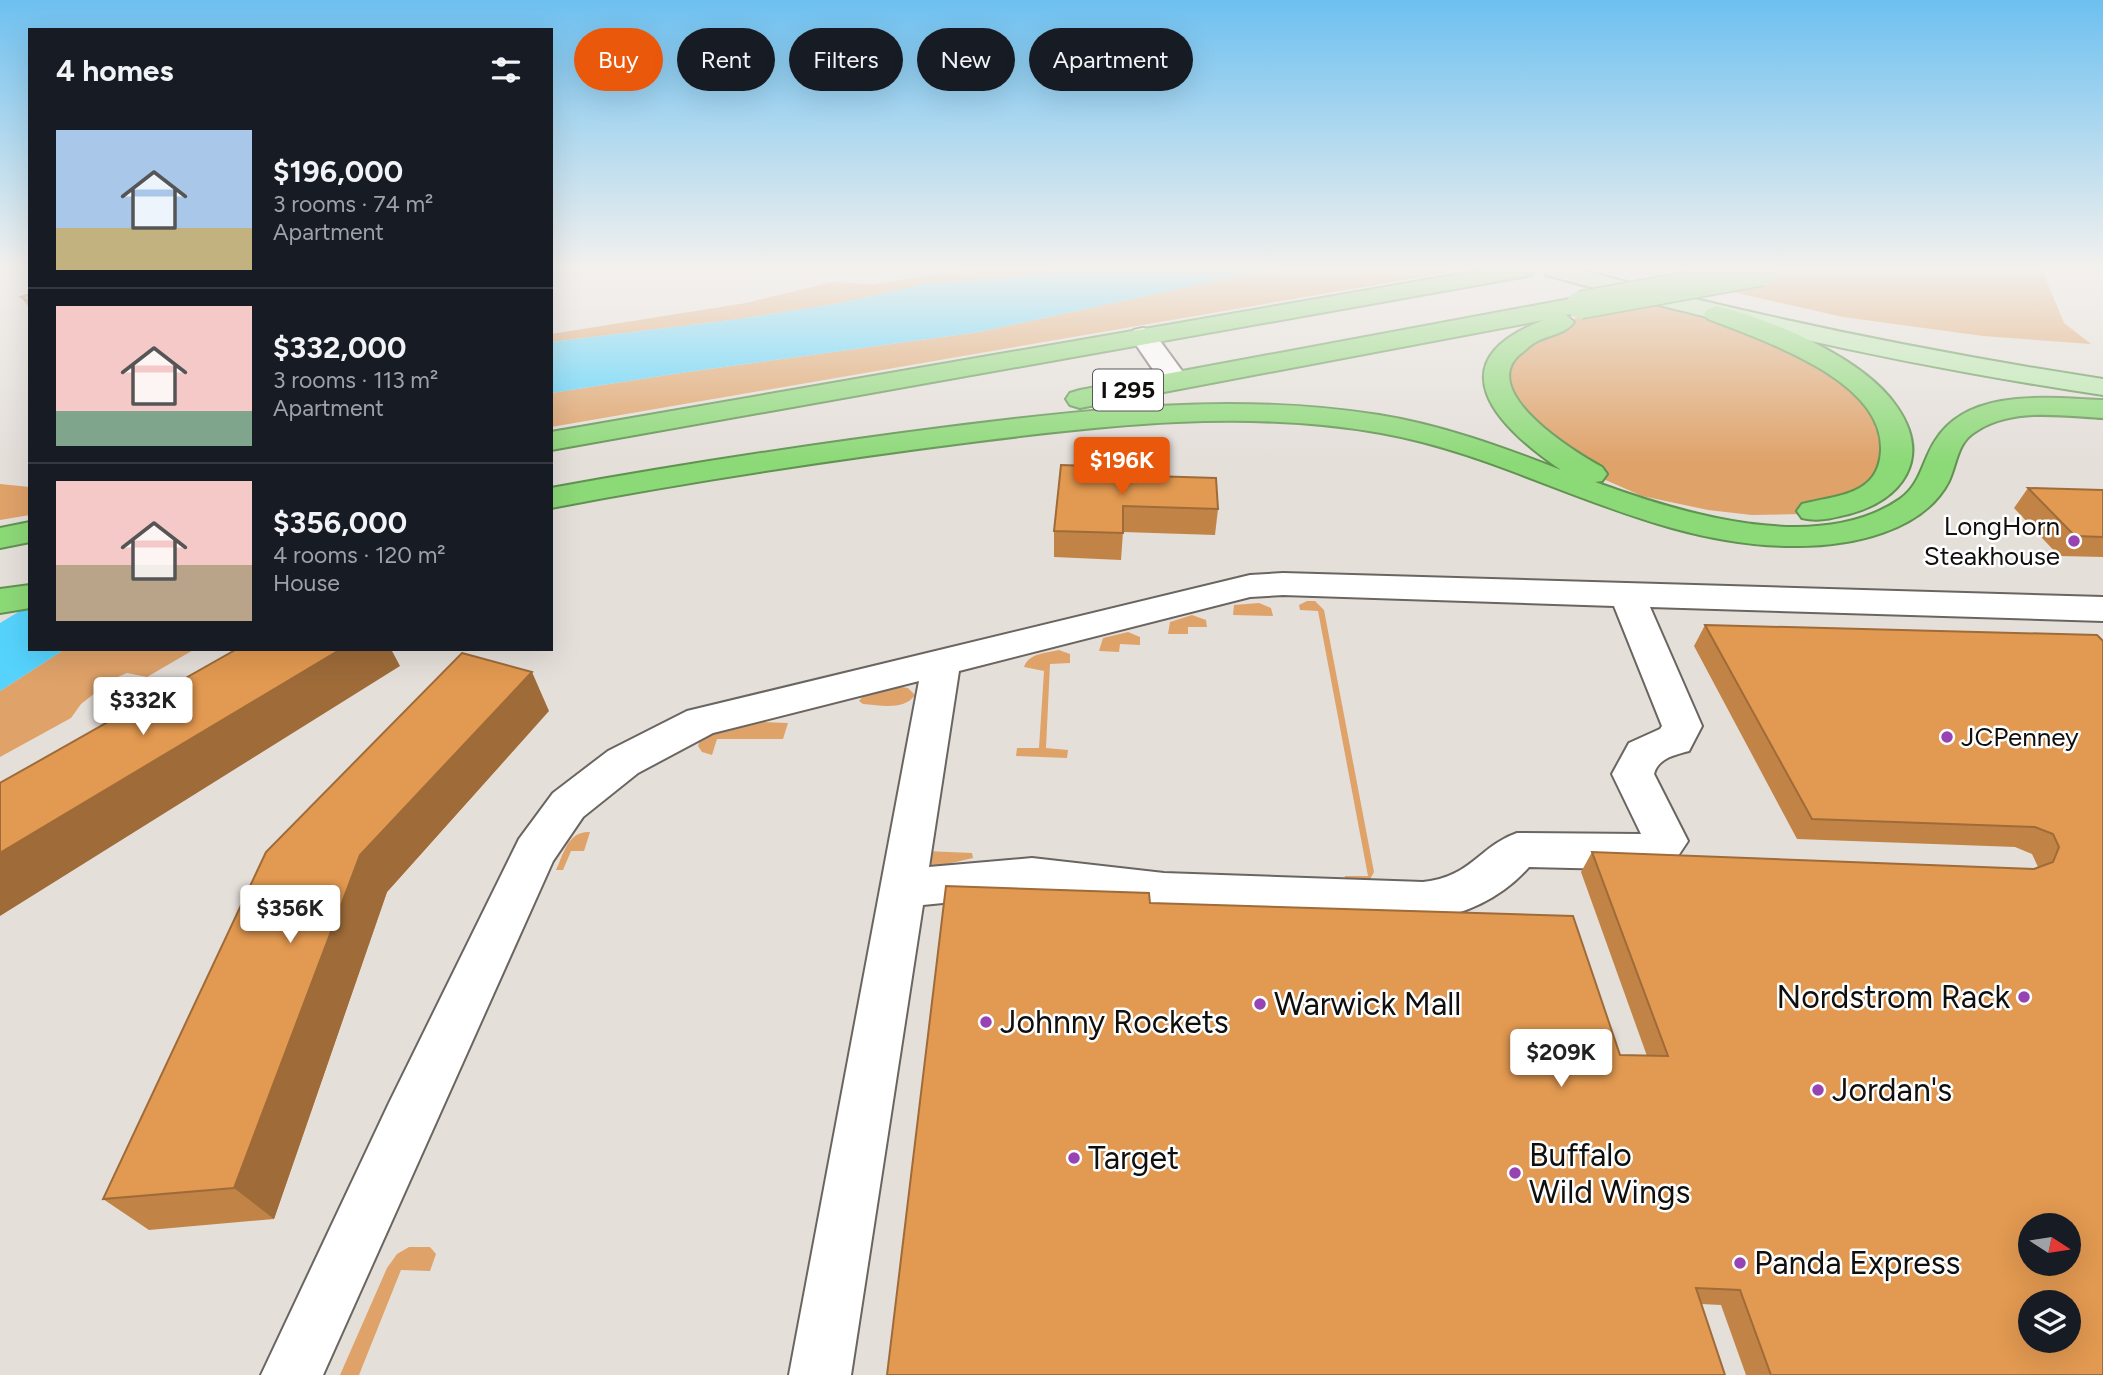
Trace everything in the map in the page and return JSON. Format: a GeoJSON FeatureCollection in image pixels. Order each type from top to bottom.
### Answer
{"type":"FeatureCollection","features":[{"type":"Feature","properties":{"kind":"highway","name":"I 295"},"geometry":{"type":"LineString","coordinates":[[553,441],[1154,334]]}},
{"type":"Feature","properties":{"kind":"highway","name":"I 295"},"geometry":{"type":"LineString","coordinates":[[553,498],[1439,334]]}},
{"type":"Feature","properties":{"kind":"highway"},"geometry":{"type":"LineString","coordinates":[[1532,334],[1510,349],[1500,363],[1497,378],[1500,394],[1509,412],[1525,430],[1573,465],[1643,496],[1722,512],[1804,512],[1847,506],[1875,493],[1891,478],[1897,460],[1896,441],[1885,413],[1864,387],[1843,371],[1795,344],[1769,334]]}},
{"type":"Feature","properties":{"kind":"highway"},"geometry":{"type":"LineString","coordinates":[[676,475],[871,446],[1110,417],[1230,412],[1284,413],[1339,418],[1424,432],[1636,510],[1687,524],[1763,536],[1799,536],[1856,529],[1898,513],[1927,491],[1954,432],[1977,418],[2012,410],[2094,410]]}},
{"type":"Feature","properties":{"kind":"highway"},"geometry":{"type":"LineString","coordinates":[[0,538],[28,532]]}},
{"type":"Feature","properties":{"kind":"highway"},"geometry":{"type":"LineString","coordinates":[[0,601],[28,596]]}},
{"type":"Feature","properties":{"kind":"main road"},"geometry":{"type":"LineString","coordinates":[[1812,334],[1933,360],[2103,387]]}},
{"type":"Feature","properties":{"kind":"main road"},"geometry":{"type":"LineString","coordinates":[[1931,334],[2103,362]]}},
{"type":"Feature","properties":{"kind":"lane"},"geometry":{"type":"LineString","coordinates":[[1143,336],[1175,381]]}},
{"type":"Feature","properties":{"kind":"lane"},"geometry":{"type":"LineString","coordinates":[[292,1375],[413,1108],[535,852],[568,805],[623,762],[701,720],[1251,586],[1283,584],[1627,596],[2095,618]]}},
{"type":"Feature","properties":{"kind":"lane"},"geometry":{"type":"LineString","coordinates":[[903,889],[984,878],[1031,876],[1164,892],[1423,901],[1443,899],[1475,886],[1517,852],[1535,849],[1656,852],[1666,841],[1633,774],[1635,762],[1643,752],[1675,740],[1682,726],[1627,596]]}},
{"type":"Feature","properties":{"kind":"lane"},"geometry":{"type":"LineString","coordinates":[[820,1375],[941,663]]}},
{"type":"Feature","properties":{"kind":"shaded area"},"geometry":{"type":"Polygon","coordinates":[[[553,334],[615,334],[553,342],[553,334]]]}},
{"type":"Feature","properties":{"kind":"shaded area"},"geometry":{"type":"Polygon","coordinates":[[[963,334],[1090,334],[553,427],[553,393],[963,334]]]}},
{"type":"Feature","properties":{"kind":"shaded area"},"geometry":{"type":"Polygon","coordinates":[[[1545,334],[1772,334],[1886,412],[1895,478],[1803,514],[1752,515],[1708,510],[1642,496],[1585,471],[1527,431],[1502,363],[1545,334]]]}},
{"type":"Feature","properties":{"kind":"shaded area"},"geometry":{"type":"Polygon","coordinates":[[[1969,334],[2078,334],[2091,344],[1969,334]]]}},
{"type":"Feature","properties":{"kind":"shaded area"},"geometry":{"type":"Polygon","coordinates":[[[0,484],[28,487],[28,515],[0,520],[0,484]]]}},
{"type":"Feature","properties":{"kind":"shaded area"},"geometry":{"type":"Polygon","coordinates":[[[1315,601],[1324,610],[1374,872],[1367,885],[1344,880],[1345,876],[1368,876],[1318,611],[1300,610],[1299,605],[1315,601]]]}},
{"type":"Feature","properties":{"kind":"shaded area"},"geometry":{"type":"Polygon","coordinates":[[[1259,603],[1271,608],[1273,616],[1233,615],[1234,605],[1259,603]]]}},
{"type":"Feature","properties":{"kind":"shaded area"},"geometry":{"type":"Polygon","coordinates":[[[1192,615],[1206,620],[1207,627],[1188,627],[1188,634],[1168,634],[1170,622],[1192,615]]]}},
{"type":"Feature","properties":{"kind":"shaded area"},"geometry":{"type":"Polygon","coordinates":[[[1128,632],[1140,637],[1140,645],[1120,644],[1119,652],[1099,651],[1103,638],[1128,632]]]}},
{"type":"Feature","properties":{"kind":"shaded area"},"geometry":{"type":"Polygon","coordinates":[[[1059,650],[1070,654],[1070,663],[1050,664],[1046,748],[1068,750],[1067,758],[1016,756],[1017,748],[1039,748],[1044,671],[1024,667],[1026,662],[1034,656],[1059,650]]]}},
{"type":"Feature","properties":{"kind":"shaded area"},"geometry":{"type":"Polygon","coordinates":[[[62,651],[192,651],[147,677],[127,673],[113,679],[81,704],[71,718],[0,757],[0,691],[62,651]]]}},
{"type":"Feature","properties":{"kind":"shaded area"},"geometry":{"type":"Polygon","coordinates":[[[901,687],[908,688],[915,695],[905,703],[884,706],[863,704],[859,701],[863,696],[901,687]]]}},
{"type":"Feature","properties":{"kind":"shaded area"},"geometry":{"type":"Polygon","coordinates":[[[760,722],[788,723],[783,739],[717,739],[712,755],[702,752],[698,746],[700,740],[708,736],[760,722]]]}},
{"type":"Feature","properties":{"kind":"shaded area"},"geometry":{"type":"Polygon","coordinates":[[[590,832],[584,851],[571,851],[563,870],[556,870],[572,839],[590,832]]]}},
{"type":"Feature","properties":{"kind":"shaded area"},"geometry":{"type":"Polygon","coordinates":[[[926,851],[972,853],[973,858],[934,867],[928,862],[926,851]]]}},
{"type":"Feature","properties":{"kind":"shaded area"},"geometry":{"type":"Polygon","coordinates":[[[409,1247],[430,1247],[436,1254],[430,1271],[401,1270],[359,1375],[340,1375],[387,1268],[397,1254],[409,1247]]]}},
{"type":"Feature","properties":{"kind":"water"},"geometry":{"type":"Polygon","coordinates":[[[615,334],[963,334],[553,393],[553,342],[615,334]]]}},
{"type":"Feature","properties":{"kind":"water"},"geometry":{"type":"Polygon","coordinates":[[[28,606],[28,651],[62,651],[0,691],[0,623],[28,606]]]}},
{"type":"Feature","properties":{"kind":"building"},"geometry":{"type":"Polygon","coordinates":[[[1061,465],[1117,467],[1117,475],[1216,478],[1218,509],[1123,506],[1123,533],[1054,531],[1061,465]]]}},
{"type":"Feature","properties":{"kind":"building"},"geometry":{"type":"Polygon","coordinates":[[[2028,488],[2103,490],[2103,537],[2075,536],[2028,488]]]}},
{"type":"Feature","properties":{"kind":"building","name":"Warwick Mall"},"geometry":{"type":"Polygon","coordinates":[[[1705,625],[2097,635],[2103,641],[2103,1375],[1771,1375],[1740,1290],[1696,1288],[1725,1375],[887,1375],[946,886],[1149,893],[1150,903],[1573,916],[1620,1055],[1668,1056],[1592,852],[2034,869],[2053,862],[2059,847],[2053,834],[2035,827],[1812,819],[1705,625]]]}},
{"type":"Feature","properties":{"kind":"building"},"geometry":{"type":"Polygon","coordinates":[[[233,651],[338,651],[0,853],[0,783],[233,651]]]}},
{"type":"Feature","properties":{"kind":"building"},"geometry":{"type":"Polygon","coordinates":[[[462,653],[532,672],[360,855],[234,1188],[103,1199],[266,852],[462,653]]]}},
{"type":"Feature","properties":{"kind":"place","name":"LongHorn Steakhouse"},"geometry":{"type":"Point","coordinates":[2074,541]}},
{"type":"Feature","properties":{"kind":"place","name":"JCPenney"},"geometry":{"type":"Point","coordinates":[1947,737]}},
{"type":"Feature","properties":{"kind":"place","name":"Nordstrom Rack"},"geometry":{"type":"Point","coordinates":[2024,997]}},
{"type":"Feature","properties":{"kind":"place","name":"Warwick Mall"},"geometry":{"type":"Point","coordinates":[1260,1004]}},
{"type":"Feature","properties":{"kind":"place","name":"Johnny Rockets"},"geometry":{"type":"Point","coordinates":[986,1022]}},
{"type":"Feature","properties":{"kind":"place","name":"Jordan's"},"geometry":{"type":"Point","coordinates":[1818,1090]}},
{"type":"Feature","properties":{"kind":"place","name":"Target"},"geometry":{"type":"Point","coordinates":[1074,1158]}},
{"type":"Feature","properties":{"kind":"place","name":"Buffalo Wild Wings"},"geometry":{"type":"Point","coordinates":[1515,1173]}},
{"type":"Feature","properties":{"kind":"place","name":"Panda Express"},"geometry":{"type":"Point","coordinates":[1740,1263]}}]}
